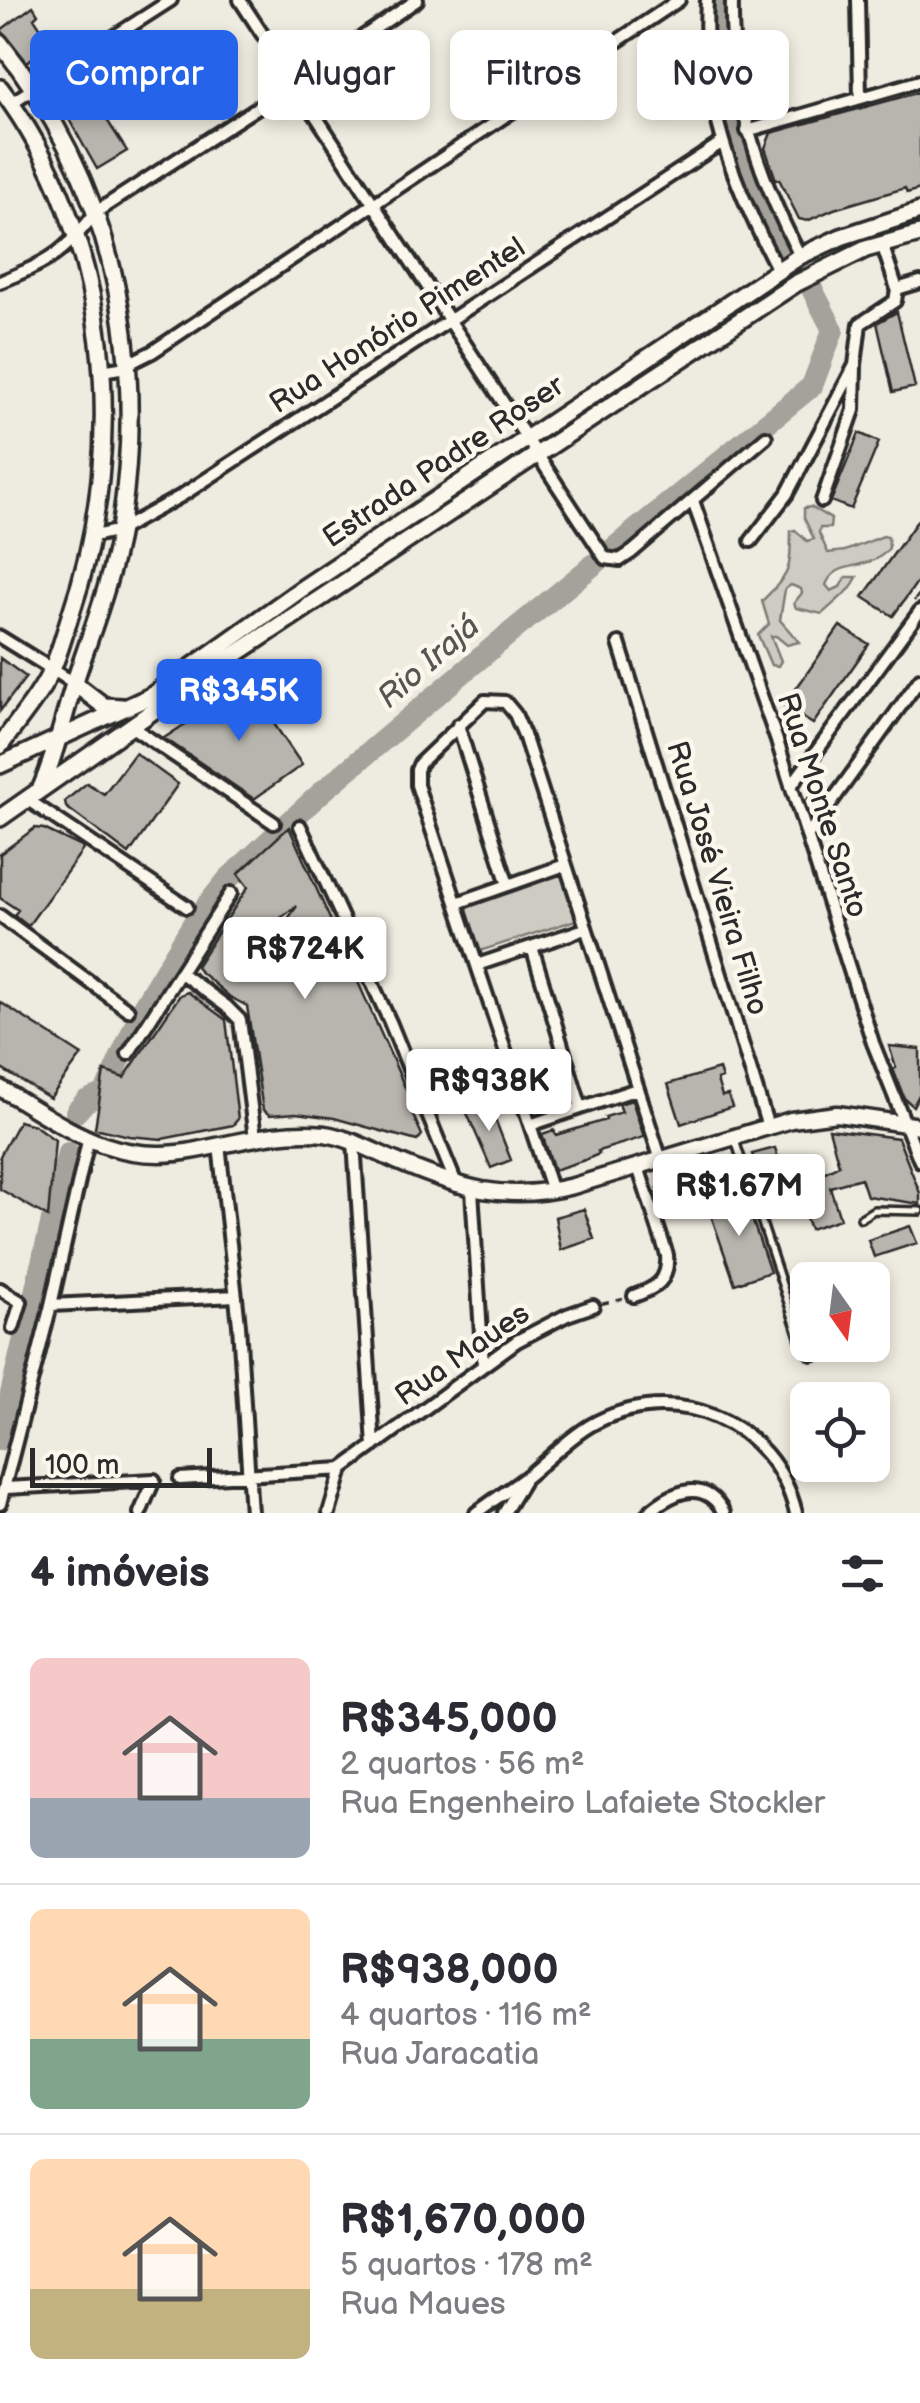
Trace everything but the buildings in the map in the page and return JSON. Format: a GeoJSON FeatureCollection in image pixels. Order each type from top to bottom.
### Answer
{"type":"FeatureCollection","features":[{"type":"Feature","properties":{"kind":"main road"},"geometry":{"type":"LineString","coordinates":[[0,43],[30,80]]}},
{"type":"Feature","properties":{"kind":"main road"},"geometry":{"type":"LineString","coordinates":[[0,88],[52,177],[76,239],[94,304],[102,456],[94,536],[52,670],[0,746]]}},
{"type":"Feature","properties":{"kind":"main road"},"geometry":{"type":"LineString","coordinates":[[33,796],[59,738],[120,530],[130,364],[120,300],[96,212],[51,120]]}},
{"type":"Feature","properties":{"kind":"main road","name":"Estrada Padre Roser"},"geometry":{"type":"LineString","coordinates":[[0,818],[778,270],[841,236],[920,211]]}},
{"type":"Feature","properties":{"kind":"main road","name":"Estrada Padre Roser"},"geometry":{"type":"LineString","coordinates":[[0,766],[151,696],[300,590],[795,284],[846,257],[920,234]]}},
{"type":"Feature","properties":{"kind":"main road"},"geometry":{"type":"LineString","coordinates":[[74,683],[104,706],[131,706]]}},
{"type":"Feature","properties":{"kind":"street"},"geometry":{"type":"LineString","coordinates":[[124,30],[170,0]]}},
{"type":"Feature","properties":{"kind":"street"},"geometry":{"type":"LineString","coordinates":[[240,0],[260,30]]}},
{"type":"Feature","properties":{"kind":"street"},"geometry":{"type":"LineString","coordinates":[[373,30],[416,0]]}},
{"type":"Feature","properties":{"kind":"street"},"geometry":{"type":"LineString","coordinates":[[100,371],[130,364],[679,0]]}},
{"type":"Feature","properties":{"kind":"street"},"geometry":{"type":"LineString","coordinates":[[707,0],[706,70],[722,143],[743,199],[778,270]]}},
{"type":"Feature","properties":{"kind":"street"},"geometry":{"type":"LineString","coordinates":[[732,0],[737,85],[747,131],[762,176],[800,256]]}},
{"type":"Feature","properties":{"kind":"street"},"geometry":{"type":"LineString","coordinates":[[858,0],[860,96]]}},
{"type":"Feature","properties":{"kind":"street"},"geometry":{"type":"LineString","coordinates":[[747,131],[920,81]]}},
{"type":"Feature","properties":{"kind":"street"},"geometry":{"type":"LineString","coordinates":[[11,103],[30,92]]}},
{"type":"Feature","properties":{"kind":"street"},"geometry":{"type":"LineString","coordinates":[[0,282],[56,257],[96,212],[258,108]]}},
{"type":"Feature","properties":{"kind":"street"},"geometry":{"type":"LineString","coordinates":[[318,120],[602,554],[620,560],[766,438]]}},
{"type":"Feature","properties":{"kind":"street","name":"Rua Honório Pimentel"},"geometry":{"type":"LineString","coordinates":[[94,536],[120,530],[181,496],[722,143]]}},
{"type":"Feature","properties":{"kind":"street"},"geometry":{"type":"LineString","coordinates":[[822,501],[854,410],[860,324],[895,300],[897,288],[882,244]]}},
{"type":"Feature","properties":{"kind":"street"},"geometry":{"type":"LineString","coordinates":[[897,288],[920,282]]}},
{"type":"Feature","properties":{"kind":"street"},"geometry":{"type":"LineString","coordinates":[[751,541],[787,494],[855,365]]}},
{"type":"Feature","properties":{"kind":"street","name":"Rua Monte Santo"},"geometry":{"type":"LineString","coordinates":[[693,501],[792,786],[873,1043],[914,1124],[920,1161]]}},
{"type":"Feature","properties":{"kind":"street"},"geometry":{"type":"LineString","coordinates":[[792,786],[920,611]]}},
{"type":"Feature","properties":{"kind":"street"},"geometry":{"type":"LineString","coordinates":[[0,637],[74,683]]}},
{"type":"Feature","properties":{"kind":"street","name":"Rua José Vieira Filho"},"geometry":{"type":"LineString","coordinates":[[620,643],[768,1127]]}},
{"type":"Feature","properties":{"kind":"street"},"geometry":{"type":"LineString","coordinates":[[807,836],[920,679]]}},
{"type":"Feature","properties":{"kind":"street"},"geometry":{"type":"LineString","coordinates":[[552,1191],[416,776],[420,763],[485,701],[499,699],[511,708],[524,734],[661,1160]]}},
{"type":"Feature","properties":{"kind":"street"},"geometry":{"type":"LineString","coordinates":[[458,725],[508,885]]}},
{"type":"Feature","properties":{"kind":"street"},"geometry":{"type":"LineString","coordinates":[[132,728],[274,823]]}},
{"type":"Feature","properties":{"kind":"street"},"geometry":{"type":"LineString","coordinates":[[33,796],[186,907]]}},
{"type":"Feature","properties":{"kind":"street"},"geometry":{"type":"LineString","coordinates":[[300,826],[465,1188],[483,1366]]}},
{"type":"Feature","properties":{"kind":"street"},"geometry":{"type":"LineString","coordinates":[[457,904],[564,865]]}},
{"type":"Feature","properties":{"kind":"street"},"geometry":{"type":"LineString","coordinates":[[128,1054],[231,893]]}},
{"type":"Feature","properties":{"kind":"street"},"geometry":{"type":"LineString","coordinates":[[0,916],[128,1010]]}},
{"type":"Feature","properties":{"kind":"street"},"geometry":{"type":"LineString","coordinates":[[478,966],[585,930]]}},
{"type":"Feature","properties":{"kind":"street"},"geometry":{"type":"LineString","coordinates":[[532,947],[582,1108]]}},
{"type":"Feature","properties":{"kind":"street"},"geometry":{"type":"LineString","coordinates":[[181,973],[240,1020],[255,1138]]}},
{"type":"Feature","properties":{"kind":"street"},"geometry":{"type":"LineString","coordinates":[[0,1088],[88,1141],[118,1151],[172,1154],[255,1138],[327,1134],[465,1188],[510,1194],[552,1191],[768,1127],[838,1114],[914,1124]]}},
{"type":"Feature","properties":{"kind":"street"},"geometry":{"type":"LineString","coordinates":[[530,1125],[638,1089]]}},
{"type":"Feature","properties":{"kind":"street"},"geometry":{"type":"LineString","coordinates":[[0,1504],[88,1141]]}},
{"type":"Feature","properties":{"kind":"street"},"geometry":{"type":"LineString","coordinates":[[354,1142],[374,1446]]}},
{"type":"Feature","properties":{"kind":"street"},"geometry":{"type":"LineString","coordinates":[[219,1146],[236,1296],[251,1513]]}},
{"type":"Feature","properties":{"kind":"street"},"geometry":{"type":"LineString","coordinates":[[634,1296],[663,1280],[668,1270],[668,1255],[638,1167]]}},
{"type":"Feature","properties":{"kind":"street"},"geometry":{"type":"LineString","coordinates":[[0,1289],[21,1302],[13,1328]]}},
{"type":"Feature","properties":{"kind":"street"},"geometry":{"type":"LineString","coordinates":[[51,1305],[236,1296]]}},
{"type":"Feature","properties":{"kind":"street","name":"Rua Maues"},"geometry":{"type":"LineString","coordinates":[[342,1469],[542,1326],[593,1306]]}},
{"type":"Feature","properties":{"kind":"street"},"geometry":{"type":"LineString","coordinates":[[476,1513],[571,1438],[617,1414],[641,1408],[692,1409],[735,1424],[771,1458],[796,1513]]}},
{"type":"Feature","properties":{"kind":"street"},"geometry":{"type":"LineString","coordinates":[[180,1478],[342,1469],[330,1513]]}},
{"type":"Feature","properties":{"kind":"street"},"geometry":{"type":"LineString","coordinates":[[504,1513],[526,1477]]}},
{"type":"Feature","properties":{"kind":"street"},"geometry":{"type":"LineString","coordinates":[[6,1488],[154,1480],[140,1513]]}},
{"type":"Feature","properties":{"kind":"street"},"geometry":{"type":"LineString","coordinates":[[648,1513],[675,1493],[692,1489],[706,1492],[724,1513]]}},
{"type":"Feature","properties":{"kind":"lane"},"geometry":{"type":"LineString","coordinates":[[734,1137],[790,1310]]}},
{"type":"Feature","properties":{"kind":"lane"},"geometry":{"type":"LineString","coordinates":[[860,1218],[874,1210],[920,1211]]}},
{"type":"Feature","properties":{"kind":"path"},"geometry":{"type":"LineString","coordinates":[[593,1306],[634,1296]]}},
{"type":"Feature","properties":{"kind":"shaded area"},"geometry":{"type":"Polygon","coordinates":[[[811,507],[831,519],[830,528],[820,528],[819,533],[828,553],[845,551],[883,536],[888,537],[889,548],[873,561],[837,571],[826,585],[831,591],[840,587],[846,577],[857,577],[851,588],[822,614],[796,608],[794,603],[801,589],[791,585],[785,589],[780,620],[799,642],[787,645],[771,636],[781,661],[778,666],[771,665],[758,635],[769,624],[762,601],[787,570],[791,531],[807,541],[814,539],[804,518],[804,508],[811,507]]]}},
{"type":"Feature","properties":{"kind":"shaded area"},"geometry":{"type":"Polygon","coordinates":[[[564,871],[579,919],[480,951],[465,903],[564,871]]]}},
{"type":"Feature","properties":{"kind":"waterway","name":"Rio Irajá"},"geometry":{"type":"LineString","coordinates":[[719,0],[722,67],[734,126],[781,244]]}},
{"type":"Feature","properties":{"kind":"waterway","name":"Rio Irajá"},"geometry":{"type":"LineString","coordinates":[[76,1112],[86,1101],[105,1093],[144,1005],[196,919],[228,879],[323,791],[504,638],[812,386],[833,330],[812,289]]}},
{"type":"Feature","properties":{"kind":"waterway","name":"Rio Irajá"},"geometry":{"type":"LineString","coordinates":[[0,1440],[68,1153]]}}]}
